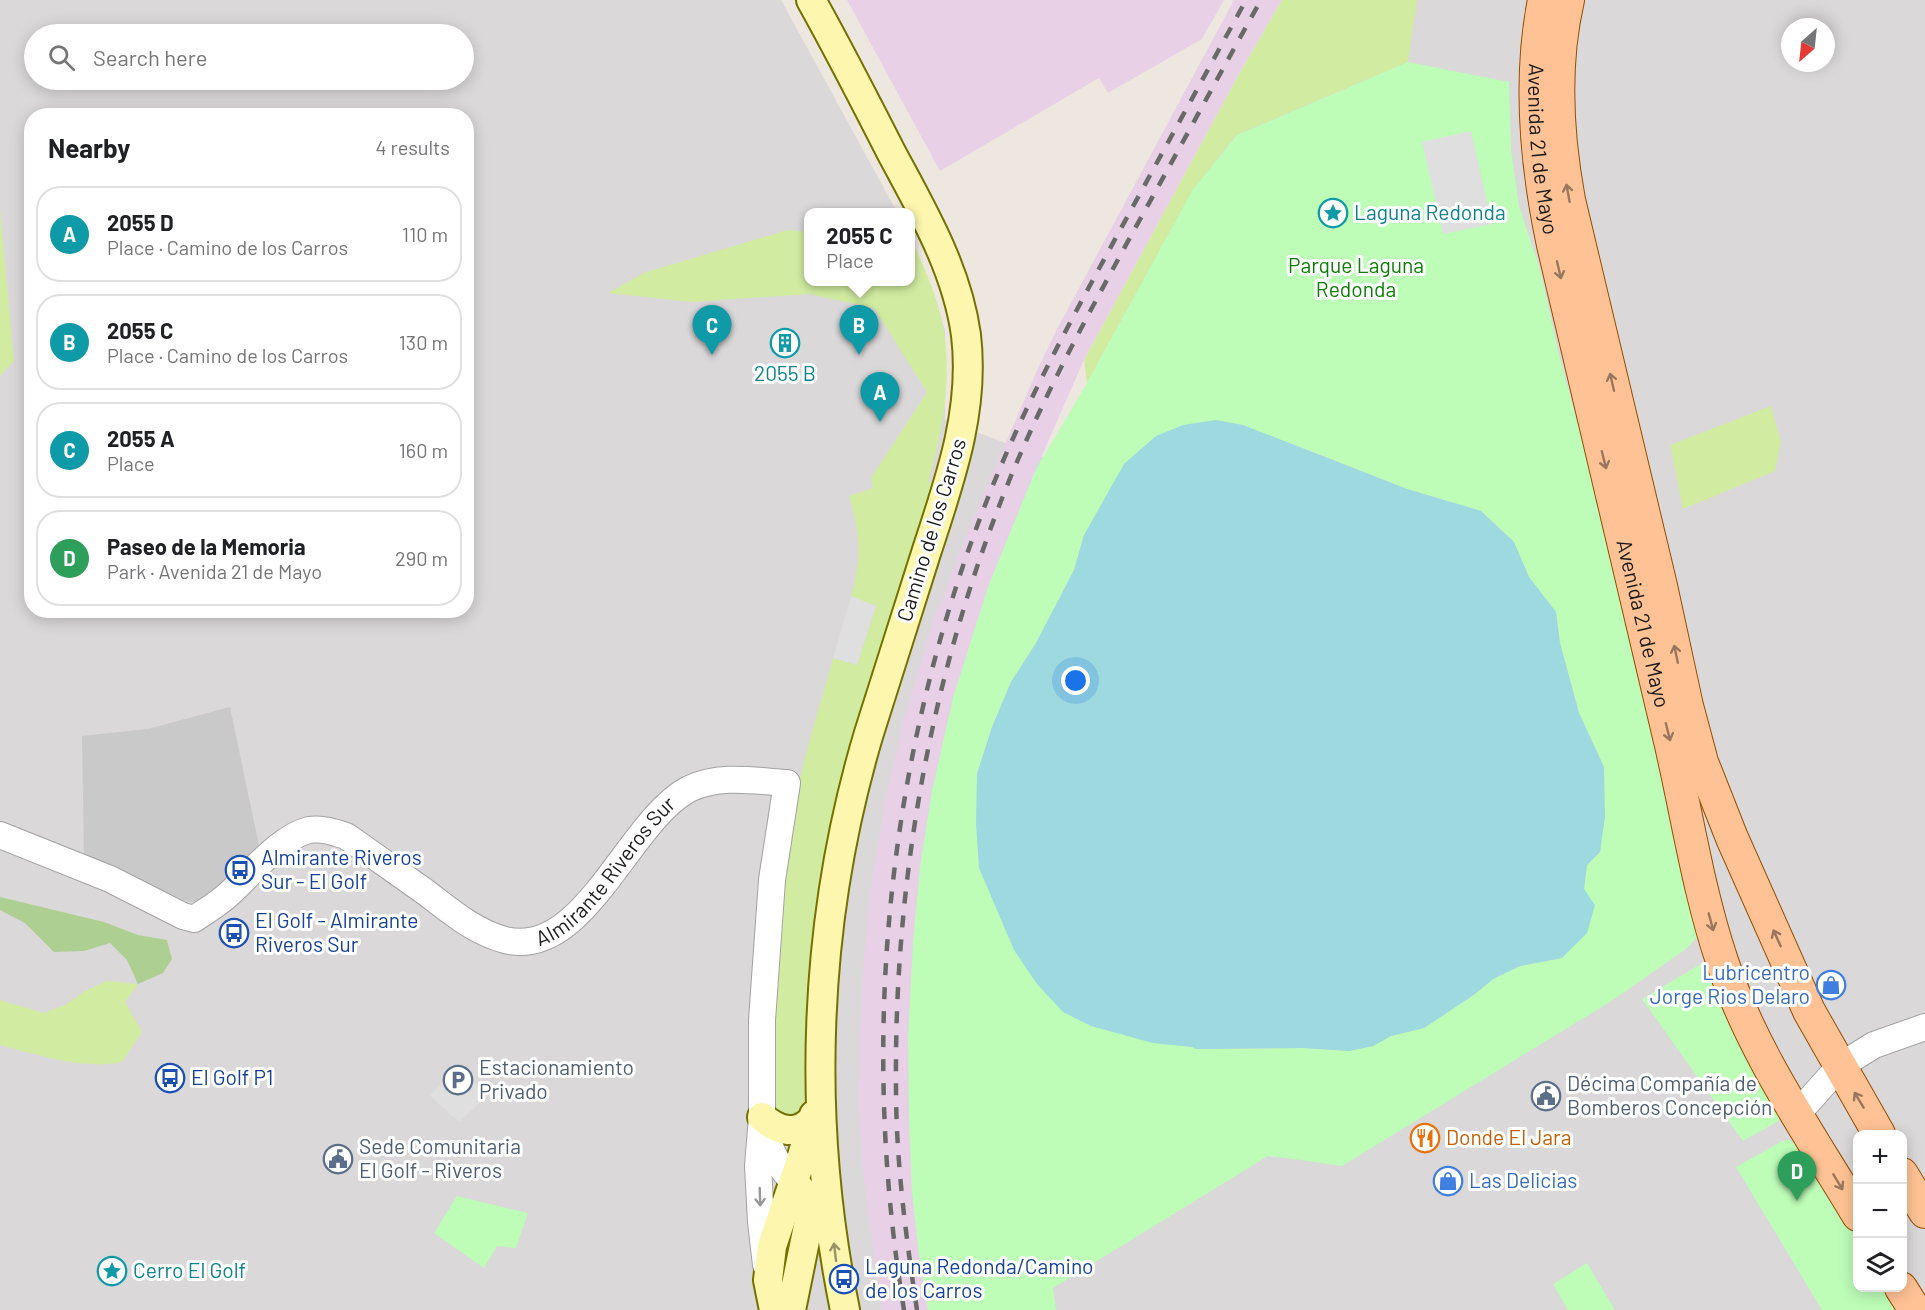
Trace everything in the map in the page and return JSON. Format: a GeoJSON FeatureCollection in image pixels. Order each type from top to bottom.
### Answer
{"type":"FeatureCollection","features":[{"type":"Feature","properties":{"kind":"main road","name":"Camino de los Carros"},"geometry":{"type":"LineString","coordinates":[[811,0],[938,244],[957,293],[966,334],[967,355],[966,398],[955,461],[869,733],[857,775],[840,855],[826,945],[820,1087]]}},
{"type":"Feature","properties":{"kind":"main road","name":"Avenida 21 de Mayo"},"geometry":{"type":"LineString","coordinates":[[1544,0],[1538,56],[1537,141],[1542,191],[1715,940],[1742,1012],[1772,1072],[1853,1208]]}},
{"type":"Feature","properties":{"kind":"main road","name":"Avenida 21 de Mayo"},"geometry":{"type":"LineString","coordinates":[[1568,0],[1559,72],[1563,169],[1661,586],[1691,725],[1713,791],[1809,1011],[1877,1130]]}},
{"type":"Feature","properties":{"kind":"main road"},"geometry":{"type":"LineString","coordinates":[[774,1310],[768,1280],[772,1246],[794,1182],[820,1087]]}},
{"type":"Feature","properties":{"kind":"main road"},"geometry":{"type":"LineString","coordinates":[[820,1087],[827,1197],[845,1310]]}},
{"type":"Feature","properties":{"kind":"main road"},"geometry":{"type":"LineString","coordinates":[[762,1117],[778,1128],[789,1131],[802,1127],[813,1119]]}},
{"type":"Feature","properties":{"kind":"main road"},"geometry":{"type":"LineString","coordinates":[[791,1310],[810,1216],[806,1196],[794,1182]]}},
{"type":"Feature","properties":{"kind":"main road"},"geometry":{"type":"LineString","coordinates":[[1907,1182],[1925,1212]]}},
{"type":"Feature","properties":{"kind":"main road"},"geometry":{"type":"LineString","coordinates":[[1904,1292],[1915,1310]]}},
{"type":"Feature","properties":{"kind":"street","name":"Almirante Riveros Sur"},"geometry":{"type":"LineString","coordinates":[[0,836],[110,879],[183,916],[194,919],[228,895],[296,834],[320,829],[346,836],[470,925],[506,940],[530,940],[551,934],[574,918],[655,817],[675,797],[709,782],[735,779],[788,783],[772,880],[762,1020],[762,1117]]}},
{"type":"Feature","properties":{"kind":"street"},"geometry":{"type":"LineString","coordinates":[[1797,1114],[1840,1066],[1874,1045],[1925,1027]]}},
{"type":"Feature","properties":{"kind":"street"},"geometry":{"type":"LineString","coordinates":[[762,1117],[772,1155],[794,1182]]}},
{"type":"Feature","properties":{"kind":"street"},"geometry":{"type":"LineString","coordinates":[[762,1117],[758,1167],[761,1222],[768,1280]]}},
{"type":"Feature","properties":{"kind":"shaded area"},"geometry":{"type":"Polygon","coordinates":[[[0,0],[781,0],[895,208],[804,208],[804,286],[915,286],[915,249],[945,330],[945,420],[1053,461],[1191,173],[1353,0],[1925,0],[1925,1310],[0,1310],[0,0]]]}},
{"type":"Feature","properties":{"kind":"shaded area"},"geometry":{"type":"Polygon","coordinates":[[[847,0],[1224,0],[1202,39],[1108,93],[1099,78],[940,171],[847,0]]]}},
{"type":"Feature","properties":{"kind":"shaded area"},"geometry":{"type":"Polygon","coordinates":[[[1234,0],[1282,0],[1238,76],[1084,360],[988,587],[920,867],[913,943],[908,1037],[909,1120],[912,1192],[928,1310],[881,1310],[863,1172],[858,1105],[860,1026],[872,879],[886,797],[904,719],[932,625],[968,531],[1038,368],[1234,0]]]}},
{"type":"Feature","properties":{"kind":"shaded area"},"geometry":{"type":"Polygon","coordinates":[[[1471,131],[1492,224],[1443,234],[1422,142],[1471,131]]]}},
{"type":"Feature","properties":{"kind":"shaded area"},"geometry":{"type":"Polygon","coordinates":[[[851,596],[876,606],[857,665],[833,658],[851,596]]]}},
{"type":"Feature","properties":{"kind":"shaded area"},"geometry":{"type":"Polygon","coordinates":[[[230,707],[259,846],[203,901],[189,902],[84,856],[82,736],[148,729],[230,707]]]}},
{"type":"Feature","properties":{"kind":"shaded area","name":"Estacionamiento Privado"},"geometry":{"type":"Polygon","coordinates":[[[458,1064],[486,1097],[459,1122],[430,1096],[458,1064]]]}},
{"type":"Feature","properties":{"kind":"green space"},"geometry":{"type":"Polygon","coordinates":[[[1282,0],[1417,0],[1408,62],[1236,135],[1192,191],[1087,383],[1084,360],[1238,76],[1282,0]]]}},
{"type":"Feature","properties":{"kind":"green space","name":"Parque Laguna Redonda"},"geometry":{"type":"Polygon","coordinates":[[[1408,62],[1509,82],[1511,149],[1519,206],[1540,269],[1559,355],[1633,630],[1698,936],[1686,949],[1613,1000],[1342,1166],[1268,1156],[1053,1288],[1056,1310],[928,1310],[912,1192],[908,1037],[920,867],[932,791],[953,698],[988,587],[1036,469],[1087,383],[1192,191],[1237,135],[1408,62]],[[1290,443],[1105,502],[1084,535],[1074,570],[1036,643],[1011,682],[992,727],[977,774],[1192,1047],[1196,1049],[1303,1048],[1349,1051],[1373,1046],[1391,1036],[1424,1028],[1475,994],[1493,979],[1520,966],[1562,958],[1584,889],[1587,865],[1600,852],[1604,767],[1579,713],[1560,643],[1556,612],[1529,577],[1514,542],[1481,511],[1407,489],[1290,443]]]}},
{"type":"Feature","properties":{"kind":"green space"},"geometry":{"type":"Polygon","coordinates":[[[0,209],[14,361],[0,376],[0,209]]]}},
{"type":"Feature","properties":{"kind":"green space"},"geometry":{"type":"Polygon","coordinates":[[[788,230],[804,232],[804,286],[915,286],[915,247],[930,281],[944,331],[946,397],[939,440],[928,482],[934,482],[859,713],[835,807],[827,849],[807,1104],[798,1123],[775,1111],[774,1032],[777,952],[790,834],[804,761],[833,658],[857,665],[876,606],[851,596],[857,570],[858,546],[856,522],[849,496],[873,488],[871,478],[927,392],[874,308],[809,294],[693,302],[608,293],[646,272],[788,230]]]}},
{"type":"Feature","properties":{"kind":"green space"},"geometry":{"type":"Polygon","coordinates":[[[1771,406],[1781,442],[1775,471],[1683,509],[1670,445],[1771,406]]]}},
{"type":"Feature","properties":{"kind":"green space"},"geometry":{"type":"Polygon","coordinates":[[[0,897],[104,922],[138,935],[167,940],[172,959],[163,973],[138,984],[127,960],[110,943],[84,951],[54,952],[25,923],[0,910],[0,897]]]}},
{"type":"Feature","properties":{"kind":"green space"},"geometry":{"type":"Polygon","coordinates":[[[1704,962],[1712,967],[1786,1117],[1743,1141],[1642,999],[1704,962]]]}},
{"type":"Feature","properties":{"kind":"green space"},"geometry":{"type":"Polygon","coordinates":[[[107,981],[138,984],[125,1002],[142,1032],[122,1062],[76,1063],[0,1045],[0,1000],[44,1013],[67,1004],[85,991],[107,981]]]}},
{"type":"Feature","properties":{"kind":"green space"},"geometry":{"type":"Polygon","coordinates":[[[1789,1140],[1805,1155],[1853,1226],[1853,1292],[1892,1292],[1903,1310],[1822,1310],[1736,1167],[1782,1141],[1789,1140]]]}},
{"type":"Feature","properties":{"kind":"green space"},"geometry":{"type":"Polygon","coordinates":[[[457,1196],[528,1213],[516,1248],[497,1246],[484,1268],[434,1233],[457,1196]]]}},
{"type":"Feature","properties":{"kind":"green space"},"geometry":{"type":"Polygon","coordinates":[[[1587,1263],[1615,1310],[1568,1310],[1553,1284],[1587,1263]]]}},
{"type":"Feature","properties":{"kind":"water"},"geometry":{"type":"Polygon","coordinates":[[[1216,420],[1243,425],[1407,489],[1481,511],[1514,542],[1529,577],[1556,612],[1560,643],[1579,713],[1604,767],[1605,817],[1600,852],[1587,865],[1584,889],[1595,905],[1587,933],[1562,958],[1520,966],[1493,979],[1475,994],[1424,1028],[1391,1036],[1373,1046],[1349,1051],[1303,1048],[1196,1049],[1153,1043],[1091,1026],[1063,1012],[1037,984],[1014,950],[979,868],[976,824],[977,774],[992,727],[1011,682],[1036,643],[1074,570],[1084,535],[1124,464],[1156,436],[1183,425],[1216,420]]]}},
{"type":"Feature","properties":{"kind":"railway"},"geometry":{"type":"LineString","coordinates":[[904,1310],[891,1207],[884,1104],[884,1000],[891,897],[905,794],[926,692],[954,593],[989,495],[1018,428],[1084,297],[1246,0]]}},
{"type":"Feature","properties":{"kind":"railway"},"geometry":{"type":"LineString","coordinates":[[917,1310],[898,1144],[897,1013],[901,938],[920,790],[935,716],[954,643],[975,572],[1001,501],[1046,398],[1115,265],[1261,0]]}},
{"type":"Feature","properties":{"kind":"place","name":"Laguna Redonda"},"geometry":{"type":"Point","coordinates":[1333,213]}},
{"type":"Feature","properties":{"kind":"place","name":"2055 B"},"geometry":{"type":"Point","coordinates":[785,343]}},
{"type":"Feature","properties":{"kind":"place","name":"2055 A"},"geometry":{"type":"Point","coordinates":[712,355]}},
{"type":"Feature","properties":{"kind":"place","name":"2055 C"},"geometry":{"type":"Point","coordinates":[859,355]}},
{"type":"Feature","properties":{"kind":"place","name":"2055 D"},"geometry":{"type":"Point","coordinates":[880,422]}},
{"type":"Feature","properties":{"kind":"place","name":"Almirante Riveros Sur - El Golf"},"geometry":{"type":"Point","coordinates":[240,870]}},
{"type":"Feature","properties":{"kind":"place","name":"El Golf - Almirante Riveros Sur"},"geometry":{"type":"Point","coordinates":[234,933]}},
{"type":"Feature","properties":{"kind":"place","name":"Lubricentro Jorge Rios Delaro"},"geometry":{"type":"Point","coordinates":[1831,985]}},
{"type":"Feature","properties":{"kind":"place","name":"El Golf P1"},"geometry":{"type":"Point","coordinates":[170,1078]}},
{"type":"Feature","properties":{"kind":"place","name":"Estacionamiento Privado"},"geometry":{"type":"Point","coordinates":[458,1080]}},
{"type":"Feature","properties":{"kind":"place","name":"Décima Compañía de Bomberos Concepción"},"geometry":{"type":"Point","coordinates":[1546,1096]}},
{"type":"Feature","properties":{"kind":"place","name":"Donde El Jara"},"geometry":{"type":"Point","coordinates":[1425,1138]}},
{"type":"Feature","properties":{"kind":"place","name":"Sede Comunitaria El Golf - Riveros"},"geometry":{"type":"Point","coordinates":[338,1159]}},
{"type":"Feature","properties":{"kind":"place","name":"Las Delicias"},"geometry":{"type":"Point","coordinates":[1448,1181]}},
{"type":"Feature","properties":{"kind":"place","name":"Paseo de la Memoria"},"geometry":{"type":"Point","coordinates":[1797,1201]}},
{"type":"Feature","properties":{"kind":"place","name":"Cerro El Golf"},"geometry":{"type":"Point","coordinates":[112,1271]}},
{"type":"Feature","properties":{"kind":"place","name":"Laguna Redonda/Camino de los Carros"},"geometry":{"type":"Point","coordinates":[844,1279]}}]}
